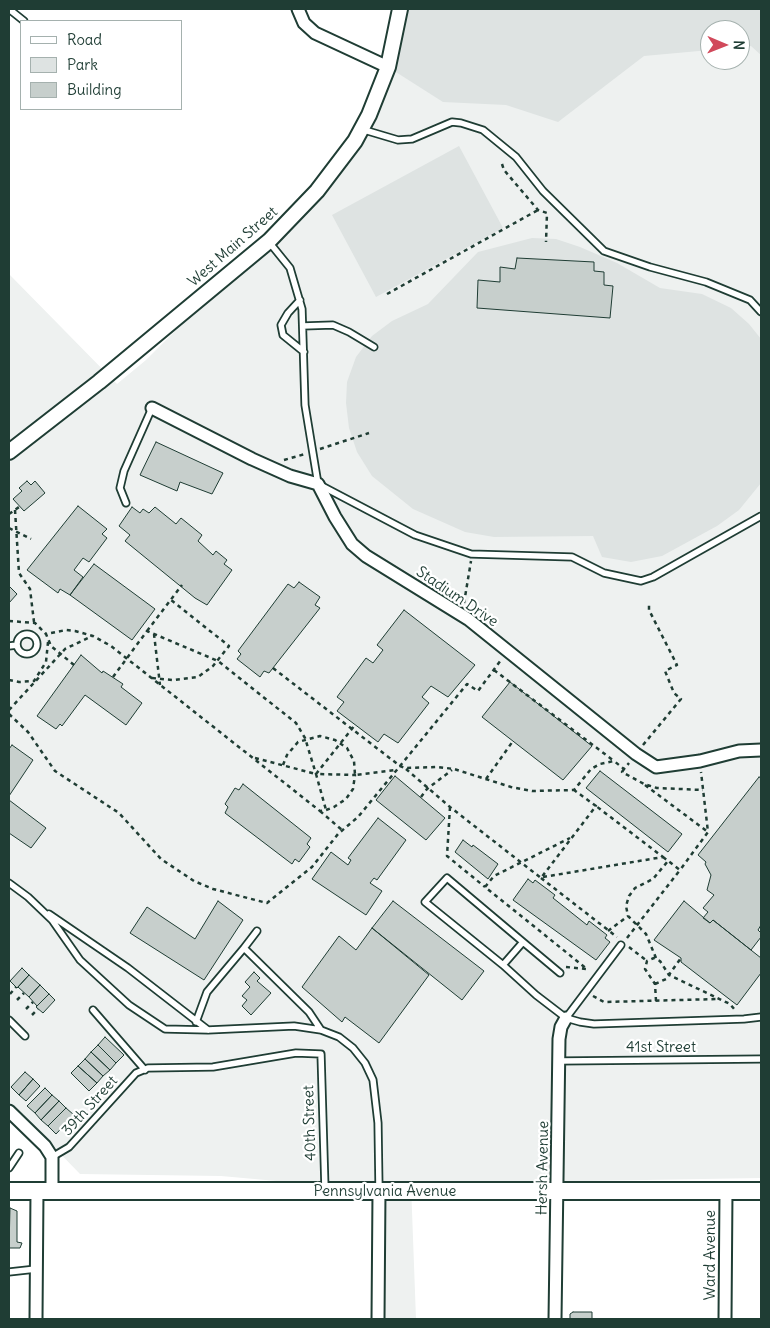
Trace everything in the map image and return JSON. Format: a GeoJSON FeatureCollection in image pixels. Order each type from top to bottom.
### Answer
{"type":"FeatureCollection","features":[{"type":"Feature","properties":{"kind":"main road","name":"Pennsylvania Avenue"},"geometry":{"type":"LineString","coordinates":[[9,1192],[761,1191]]}},
{"type":"Feature","properties":{"kind":"street"},"geometry":{"type":"LineString","coordinates":[[298,9],[304,23],[315,33],[388,67]]}},
{"type":"Feature","properties":{"kind":"street","name":"West Main Street"},"geometry":{"type":"LineString","coordinates":[[9,452],[99,382],[269,241],[317,191],[361,129],[380,90],[388,67],[400,9]]}},
{"type":"Feature","properties":{"kind":"street"},"geometry":{"type":"LineString","coordinates":[[152,408],[260,463],[290,476],[318,484]]}},
{"type":"Feature","properties":{"kind":"street","name":"Stadium Drive"},"geometry":{"type":"LineString","coordinates":[[318,484],[352,544],[366,556],[468,619],[656,768],[700,761],[739,751],[761,750]]}},
{"type":"Feature","properties":{"kind":"street","name":"Hersh Avenue"},"geometry":{"type":"LineString","coordinates":[[555,1319],[559,1034],[566,1018]]}},
{"type":"Feature","properties":{"kind":"street"},"geometry":{"type":"LineString","coordinates":[[9,1111],[45,1146],[52,1156],[44,1191],[36,1269],[36,1319]]}},
{"type":"Feature","properties":{"kind":"street","name":"Ward Avenue"},"geometry":{"type":"LineString","coordinates":[[725,1319],[726,1191]]}},
{"type":"Feature","properties":{"kind":"street"},"geometry":{"type":"LineString","coordinates":[[378,1319],[379,1192]]}},
{"type":"Feature","properties":{"kind":"lane"},"geometry":{"type":"LineString","coordinates":[[9,9],[23,20]]}},
{"type":"Feature","properties":{"kind":"lane"},"geometry":{"type":"LineString","coordinates":[[361,129],[398,140],[412,139],[452,122],[483,130],[516,157],[543,191],[604,251],[706,282],[750,300],[761,312]]}},
{"type":"Feature","properties":{"kind":"lane"},"geometry":{"type":"LineString","coordinates":[[269,241],[290,268],[300,300],[303,326],[305,405],[318,484],[414,535],[471,554],[572,557],[604,573],[641,581],[652,577],[761,516]]}},
{"type":"Feature","properties":{"kind":"lane"},"geometry":{"type":"LineString","coordinates":[[300,300],[288,313],[281,325],[283,335],[304,352]]}},
{"type":"Feature","properties":{"kind":"lane"},"geometry":{"type":"LineString","coordinates":[[303,326],[333,326],[349,332],[374,346]]}},
{"type":"Feature","properties":{"kind":"lane"},"geometry":{"type":"LineString","coordinates":[[126,502],[120,488],[124,471],[152,408]]}},
{"type":"Feature","properties":{"kind":"lane"},"geometry":{"type":"LineString","coordinates":[[9,646],[16,645]]}},
{"type":"Feature","properties":{"kind":"lane"},"geometry":{"type":"LineString","coordinates":[[560,973],[447,878],[425,902],[503,966],[536,996],[566,1018],[594,1024],[744,1019],[761,1016]]}},
{"type":"Feature","properties":{"kind":"lane"},"geometry":{"type":"LineString","coordinates":[[9,883],[40,909],[75,930],[128,968],[208,1030]]}},
{"type":"Feature","properties":{"kind":"lane"},"geometry":{"type":"LineString","coordinates":[[40,909],[80,960],[129,1005],[165,1029],[208,1030],[294,1026],[320,1030],[339,1037],[353,1048],[365,1063],[373,1080],[378,1123],[379,1192]]}},
{"type":"Feature","properties":{"kind":"lane"},"geometry":{"type":"LineString","coordinates":[[196,1022],[207,992],[258,931]]}},
{"type":"Feature","properties":{"kind":"lane"},"geometry":{"type":"LineString","coordinates":[[503,966],[522,942]]}},
{"type":"Feature","properties":{"kind":"lane"},"geometry":{"type":"LineString","coordinates":[[566,1018],[622,944]]}},
{"type":"Feature","properties":{"kind":"lane"},"geometry":{"type":"LineString","coordinates":[[244,948],[309,1012],[320,1030]]}},
{"type":"Feature","properties":{"kind":"lane"},"geometry":{"type":"LineString","coordinates":[[93,1010],[145,1070]]}},
{"type":"Feature","properties":{"kind":"lane"},"geometry":{"type":"LineString","coordinates":[[9,1020],[25,1036]]}},
{"type":"Feature","properties":{"kind":"lane","name":"40th Street"},"geometry":{"type":"LineString","coordinates":[[145,1070],[213,1067],[296,1053],[320,1054],[324,1191]]}},
{"type":"Feature","properties":{"kind":"lane","name":"41st Street"},"geometry":{"type":"LineString","coordinates":[[560,1061],[761,1059]]}},
{"type":"Feature","properties":{"kind":"lane","name":"39th Street"},"geometry":{"type":"LineString","coordinates":[[52,1156],[69,1147],[136,1073],[145,1070]]}},
{"type":"Feature","properties":{"kind":"lane"},"geometry":{"type":"LineString","coordinates":[[9,1168],[19,1153]]}},
{"type":"Feature","properties":{"kind":"lane"},"geometry":{"type":"LineString","coordinates":[[9,1272],[36,1269]]}},
{"type":"Feature","properties":{"kind":"path"},"geometry":{"type":"LineString","coordinates":[[502,164],[504,170],[538,210],[547,212],[546,242]]}},
{"type":"Feature","properties":{"kind":"path"},"geometry":{"type":"LineString","coordinates":[[387,294],[538,210]]}},
{"type":"Feature","properties":{"kind":"path"},"geometry":{"type":"LineString","coordinates":[[9,514],[19,507]]}},
{"type":"Feature","properties":{"kind":"path"},"geometry":{"type":"LineString","coordinates":[[9,710],[34,681],[46,662],[48,641],[46,634],[34,622],[30,589],[19,573],[14,510]]}},
{"type":"Feature","properties":{"kind":"path"},"geometry":{"type":"LineString","coordinates":[[9,528],[31,539]]}},
{"type":"Feature","properties":{"kind":"path"},"geometry":{"type":"LineString","coordinates":[[469,608],[464,605],[471,559]]}},
{"type":"Feature","properties":{"kind":"path"},"geometry":{"type":"LineString","coordinates":[[113,677],[182,586]]}},
{"type":"Feature","properties":{"kind":"path"},"geometry":{"type":"LineString","coordinates":[[151,678],[182,680],[198,676],[218,661],[228,646],[171,600]]}},
{"type":"Feature","properties":{"kind":"path"},"geometry":{"type":"LineString","coordinates":[[649,604],[649,610],[677,665],[665,671],[674,693],[681,699],[622,772],[644,784],[708,832]]}},
{"type":"Feature","properties":{"kind":"path"},"geometry":{"type":"LineString","coordinates":[[9,621],[34,622]]}},
{"type":"Feature","properties":{"kind":"path"},"geometry":{"type":"LineString","coordinates":[[46,634],[66,630],[93,636],[111,646],[320,810],[342,830]]}},
{"type":"Feature","properties":{"kind":"path"},"geometry":{"type":"LineString","coordinates":[[147,631],[218,661],[296,723],[305,738],[326,810]]}},
{"type":"Feature","properties":{"kind":"path"},"geometry":{"type":"LineString","coordinates":[[154,634],[160,685]]}},
{"type":"Feature","properties":{"kind":"path"},"geometry":{"type":"LineString","coordinates":[[9,680],[19,682],[34,681],[40,678],[60,654],[73,644],[93,636]]}},
{"type":"Feature","properties":{"kind":"path"},"geometry":{"type":"LineString","coordinates":[[48,641],[74,665]]}},
{"type":"Feature","properties":{"kind":"path"},"geometry":{"type":"LineString","coordinates":[[9,714],[28,732],[55,771],[119,813],[161,859],[194,881],[213,889],[267,903],[312,868],[342,830],[358,817],[467,684],[478,691],[508,651]]}},
{"type":"Feature","properties":{"kind":"path"},"geometry":{"type":"LineString","coordinates":[[273,668],[404,768],[427,789],[622,944],[647,961]]}},
{"type":"Feature","properties":{"kind":"path"},"geometry":{"type":"LineString","coordinates":[[494,670],[624,769]]}},
{"type":"Feature","properties":{"kind":"path"},"geometry":{"type":"LineString","coordinates":[[316,774],[355,725]]}},
{"type":"Feature","properties":{"kind":"path"},"geometry":{"type":"LineString","coordinates":[[283,765],[292,747],[305,738],[320,736],[341,743],[351,754],[355,775],[353,789],[346,799],[326,810],[320,810]]}},
{"type":"Feature","properties":{"kind":"path"},"geometry":{"type":"LineString","coordinates":[[486,778],[513,741]]}},
{"type":"Feature","properties":{"kind":"path"},"geometry":{"type":"LineString","coordinates":[[253,758],[316,774],[355,775],[404,768],[438,767],[454,769],[486,778],[511,788],[532,791],[574,790],[680,870]]}},
{"type":"Feature","properties":{"kind":"path"},"geometry":{"type":"LineString","coordinates":[[622,944],[708,832],[700,761]]}},
{"type":"Feature","properties":{"kind":"path"},"geometry":{"type":"LineString","coordinates":[[574,790],[591,769],[600,764],[614,762]]}},
{"type":"Feature","properties":{"kind":"path"},"geometry":{"type":"LineString","coordinates":[[421,796],[427,789],[454,769]]}},
{"type":"Feature","properties":{"kind":"path"},"geometry":{"type":"LineString","coordinates":[[644,784],[667,789],[703,790]]}},
{"type":"Feature","properties":{"kind":"path"},"geometry":{"type":"LineString","coordinates":[[541,878],[596,806]]}},
{"type":"Feature","properties":{"kind":"path"},"geometry":{"type":"LineString","coordinates":[[450,807],[447,856],[587,969],[565,967]]}},
{"type":"Feature","properties":{"kind":"path"},"geometry":{"type":"LineString","coordinates":[[485,887],[494,876],[572,838]]}},
{"type":"Feature","properties":{"kind":"path"},"geometry":{"type":"LineString","coordinates":[[541,878],[663,857]]}},
{"type":"Feature","properties":{"kind":"path"},"geometry":{"type":"LineString","coordinates":[[668,861],[653,879],[638,886],[632,892],[627,900],[628,916],[646,934],[656,958],[669,975],[718,998],[732,1006],[735,1010]]}},
{"type":"Feature","properties":{"kind":"path"},"geometry":{"type":"LineString","coordinates":[[608,931],[628,916]]}},
{"type":"Feature","properties":{"kind":"path"},"geometry":{"type":"LineString","coordinates":[[647,961],[656,958]]}},
{"type":"Feature","properties":{"kind":"path"},"geometry":{"type":"LineString","coordinates":[[656,984],[663,981],[669,975],[681,958]]}},
{"type":"Feature","properties":{"kind":"path"},"geometry":{"type":"LineString","coordinates":[[647,961],[645,969],[656,984],[656,1001]]}},
{"type":"Feature","properties":{"kind":"path"},"geometry":{"type":"LineString","coordinates":[[10,994],[16,987]]}},
{"type":"Feature","properties":{"kind":"path"},"geometry":{"type":"LineString","coordinates":[[17,1000],[24,993]]}},
{"type":"Feature","properties":{"kind":"path"},"geometry":{"type":"LineString","coordinates":[[592,995],[604,1002],[718,998]]}},
{"type":"Feature","properties":{"kind":"path"},"geometry":{"type":"LineString","coordinates":[[26,1009],[33,1002]]}},
{"type":"Feature","properties":{"kind":"path"},"geometry":{"type":"LineString","coordinates":[[32,1015],[38,1009]]}},
{"type":"Feature","properties":{"kind":"shaded area"},"geometry":{"type":"Polygon","coordinates":[[[761,9],[761,1178],[411,1184],[416,1319],[383,1319],[381,1184],[332,1186],[221,1176],[80,1174],[9,1101],[9,274],[117,384],[146,360],[328,178],[388,67],[761,9]]]}},
{"type":"Feature","properties":{"kind":"green space"},"geometry":{"type":"Polygon","coordinates":[[[399,9],[761,9],[761,55],[750,46],[750,20],[700,20],[700,51],[644,56],[558,122],[506,105],[443,102],[388,67],[399,9]]]}},
{"type":"Feature","properties":{"kind":"green space"},"geometry":{"type":"Polygon","coordinates":[[[459,146],[503,228],[376,297],[332,215],[459,146]]]}},
{"type":"Feature","properties":{"kind":"green space"},"geometry":{"type":"Polygon","coordinates":[[[532,238],[556,239],[580,247],[617,263],[660,288],[702,294],[731,308],[749,324],[761,339],[761,483],[739,510],[717,526],[662,556],[631,562],[602,557],[593,536],[494,537],[465,532],[413,509],[372,476],[357,452],[349,428],[346,403],[347,382],[356,357],[372,336],[392,321],[428,304],[478,252],[532,238]]]}},
{"type":"Feature","properties":{"kind":"building"},"geometry":{"type":"Polygon","coordinates":[[[517,258],[594,262],[594,271],[604,272],[604,285],[613,286],[610,318],[477,308],[478,280],[500,282],[500,267],[515,269],[517,258]]]}},
{"type":"Feature","properties":{"kind":"building"},"geometry":{"type":"Polygon","coordinates":[[[156,442],[223,473],[212,494],[180,482],[177,491],[140,475],[156,442]]]}},
{"type":"Feature","properties":{"kind":"building"},"geometry":{"type":"Polygon","coordinates":[[[27,481],[31,485],[35,481],[45,493],[24,511],[13,499],[22,491],[19,488],[27,481]]]}},
{"type":"Feature","properties":{"kind":"building"},"geometry":{"type":"Polygon","coordinates":[[[78,506],[107,529],[102,534],[107,538],[89,562],[83,558],[74,570],[83,577],[70,595],[60,589],[58,593],[27,570],[78,506]]]}},
{"type":"Feature","properties":{"kind":"building"},"geometry":{"type":"Polygon","coordinates":[[[132,507],[140,513],[143,509],[149,513],[155,507],[176,524],[181,518],[202,535],[198,541],[213,555],[216,551],[227,560],[224,564],[232,570],[207,605],[195,598],[125,541],[130,535],[119,526],[132,507]]]}},
{"type":"Feature","properties":{"kind":"building"},"geometry":{"type":"Polygon","coordinates":[[[94,564],[155,609],[132,640],[70,595],[94,564]]]}},
{"type":"Feature","properties":{"kind":"building"},"geometry":{"type":"Polygon","coordinates":[[[299,582],[320,597],[315,605],[320,608],[269,673],[264,671],[260,677],[237,659],[241,654],[238,651],[288,584],[294,588],[299,582]]]}},
{"type":"Feature","properties":{"kind":"building"},"geometry":{"type":"Polygon","coordinates":[[[9,586],[17,594],[9,603],[9,586]]]}},
{"type":"Feature","properties":{"kind":"building"},"geometry":{"type":"Polygon","coordinates":[[[404,610],[475,665],[448,697],[431,686],[422,697],[429,703],[398,743],[384,734],[378,742],[337,711],[344,702],[337,697],[366,658],[373,663],[383,650],[377,645],[404,610]]]}},
{"type":"Feature","properties":{"kind":"building"},"geometry":{"type":"Polygon","coordinates":[[[81,655],[102,673],[103,671],[123,684],[121,687],[142,703],[126,725],[85,695],[62,726],[60,724],[56,729],[37,716],[81,655]]]}},
{"type":"Feature","properties":{"kind":"building"},"geometry":{"type":"Polygon","coordinates":[[[510,682],[592,746],[563,780],[482,717],[510,682]]]}},
{"type":"Feature","properties":{"kind":"building"},"geometry":{"type":"Polygon","coordinates":[[[12,745],[33,760],[9,796],[9,749],[12,745]]]}},
{"type":"Feature","properties":{"kind":"building"},"geometry":{"type":"Polygon","coordinates":[[[600,771],[682,834],[668,852],[586,788],[600,771]]]}},
{"type":"Feature","properties":{"kind":"building"},"geometry":{"type":"Polygon","coordinates":[[[395,776],[445,818],[426,840],[376,800],[395,776]]]}},
{"type":"Feature","properties":{"kind":"building"},"geometry":{"type":"Polygon","coordinates":[[[759,777],[761,778],[761,925],[758,930],[761,933],[761,937],[751,950],[713,920],[710,923],[703,918],[708,912],[703,908],[714,895],[707,890],[711,875],[705,864],[706,862],[698,855],[759,777]]]}},
{"type":"Feature","properties":{"kind":"building"},"geometry":{"type":"Polygon","coordinates":[[[243,784],[311,838],[307,844],[310,847],[299,862],[295,859],[292,864],[225,813],[228,807],[225,804],[235,788],[239,790],[243,784]]]}},
{"type":"Feature","properties":{"kind":"building"},"geometry":{"type":"Polygon","coordinates":[[[9,800],[46,828],[31,848],[9,833],[9,800]]]}},
{"type":"Feature","properties":{"kind":"building"},"geometry":{"type":"Polygon","coordinates":[[[378,818],[406,840],[377,880],[374,878],[370,883],[382,891],[366,915],[312,879],[331,852],[348,865],[351,860],[348,858],[378,818]]]}},
{"type":"Feature","properties":{"kind":"building"},"geometry":{"type":"Polygon","coordinates":[[[463,840],[472,847],[473,845],[498,864],[488,879],[455,852],[463,840]]]}},
{"type":"Feature","properties":{"kind":"building"},"geometry":{"type":"Polygon","coordinates":[[[528,879],[533,883],[535,880],[555,895],[553,898],[587,925],[589,921],[607,935],[605,938],[610,942],[596,960],[513,900],[528,879]]]}},
{"type":"Feature","properties":{"kind":"building"},"geometry":{"type":"Polygon","coordinates":[[[218,901],[243,920],[204,980],[130,933],[147,907],[195,939],[218,901]]]}},
{"type":"Feature","properties":{"kind":"building"},"geometry":{"type":"Polygon","coordinates":[[[393,901],[484,971],[462,1000],[372,928],[393,901]]]}},
{"type":"Feature","properties":{"kind":"building"},"geometry":{"type":"Polygon","coordinates":[[[684,901],[710,923],[713,920],[761,958],[761,973],[737,1005],[681,962],[681,958],[654,940],[684,901]]]}},
{"type":"Feature","properties":{"kind":"building"},"geometry":{"type":"Polygon","coordinates":[[[372,928],[429,975],[379,1043],[345,1017],[342,1022],[302,987],[339,936],[356,950],[372,928]]]}},
{"type":"Feature","properties":{"kind":"building"},"geometry":{"type":"Polygon","coordinates":[[[22,968],[29,975],[17,988],[10,981],[22,968]]]}},
{"type":"Feature","properties":{"kind":"building"},"geometry":{"type":"Polygon","coordinates":[[[254,972],[260,978],[257,981],[271,993],[251,1015],[242,1006],[247,1000],[242,996],[250,987],[245,982],[254,972]]]}},
{"type":"Feature","properties":{"kind":"building"},"geometry":{"type":"Polygon","coordinates":[[[29,975],[40,985],[29,997],[18,987],[29,975]]]}},
{"type":"Feature","properties":{"kind":"building"},"geometry":{"type":"Polygon","coordinates":[[[40,985],[49,994],[37,1006],[29,997],[40,985]]]}},
{"type":"Feature","properties":{"kind":"building"},"geometry":{"type":"Polygon","coordinates":[[[49,994],[55,1000],[43,1013],[36,1007],[49,994]]]}},
{"type":"Feature","properties":{"kind":"building"},"geometry":{"type":"Polygon","coordinates":[[[105,1037],[124,1055],[116,1063],[98,1045],[105,1037]]]}},
{"type":"Feature","properties":{"kind":"building"},"geometry":{"type":"Polygon","coordinates":[[[98,1045],[116,1063],[110,1070],[91,1052],[98,1045]]]}},
{"type":"Feature","properties":{"kind":"building"},"geometry":{"type":"Polygon","coordinates":[[[91,1052],[110,1070],[103,1076],[85,1059],[91,1052]]]}},
{"type":"Feature","properties":{"kind":"building"},"geometry":{"type":"Polygon","coordinates":[[[85,1059],[103,1076],[97,1083],[78,1066],[85,1059]]]}},
{"type":"Feature","properties":{"kind":"building"},"geometry":{"type":"Polygon","coordinates":[[[78,1066],[97,1083],[89,1091],[71,1073],[78,1066]]]}},
{"type":"Feature","properties":{"kind":"building"},"geometry":{"type":"Polygon","coordinates":[[[25,1072],[33,1079],[19,1095],[11,1087],[25,1072]]]}},
{"type":"Feature","properties":{"kind":"building"},"geometry":{"type":"Polygon","coordinates":[[[33,1079],[40,1086],[26,1101],[19,1095],[33,1079]]]}},
{"type":"Feature","properties":{"kind":"building"},"geometry":{"type":"Polygon","coordinates":[[[45,1088],[52,1095],[35,1113],[27,1106],[45,1088]]]}},
{"type":"Feature","properties":{"kind":"building"},"geometry":{"type":"Polygon","coordinates":[[[52,1095],[59,1101],[41,1120],[35,1113],[52,1095]]]}},
{"type":"Feature","properties":{"kind":"building"},"geometry":{"type":"Polygon","coordinates":[[[59,1101],[66,1108],[48,1126],[41,1120],[59,1101]]]}},
{"type":"Feature","properties":{"kind":"building"},"geometry":{"type":"Polygon","coordinates":[[[66,1108],[74,1115],[56,1134],[48,1126],[66,1108]]]}},
{"type":"Feature","properties":{"kind":"building"},"geometry":{"type":"Polygon","coordinates":[[[10,1208],[17,1211],[17,1242],[22,1243],[20,1248],[9,1248],[10,1208]]]}},
{"type":"Feature","properties":{"kind":"building"},"geometry":{"type":"Polygon","coordinates":[[[573,1312],[592,1312],[592,1319],[570,1319],[570,1314],[573,1312]]]}}]}
